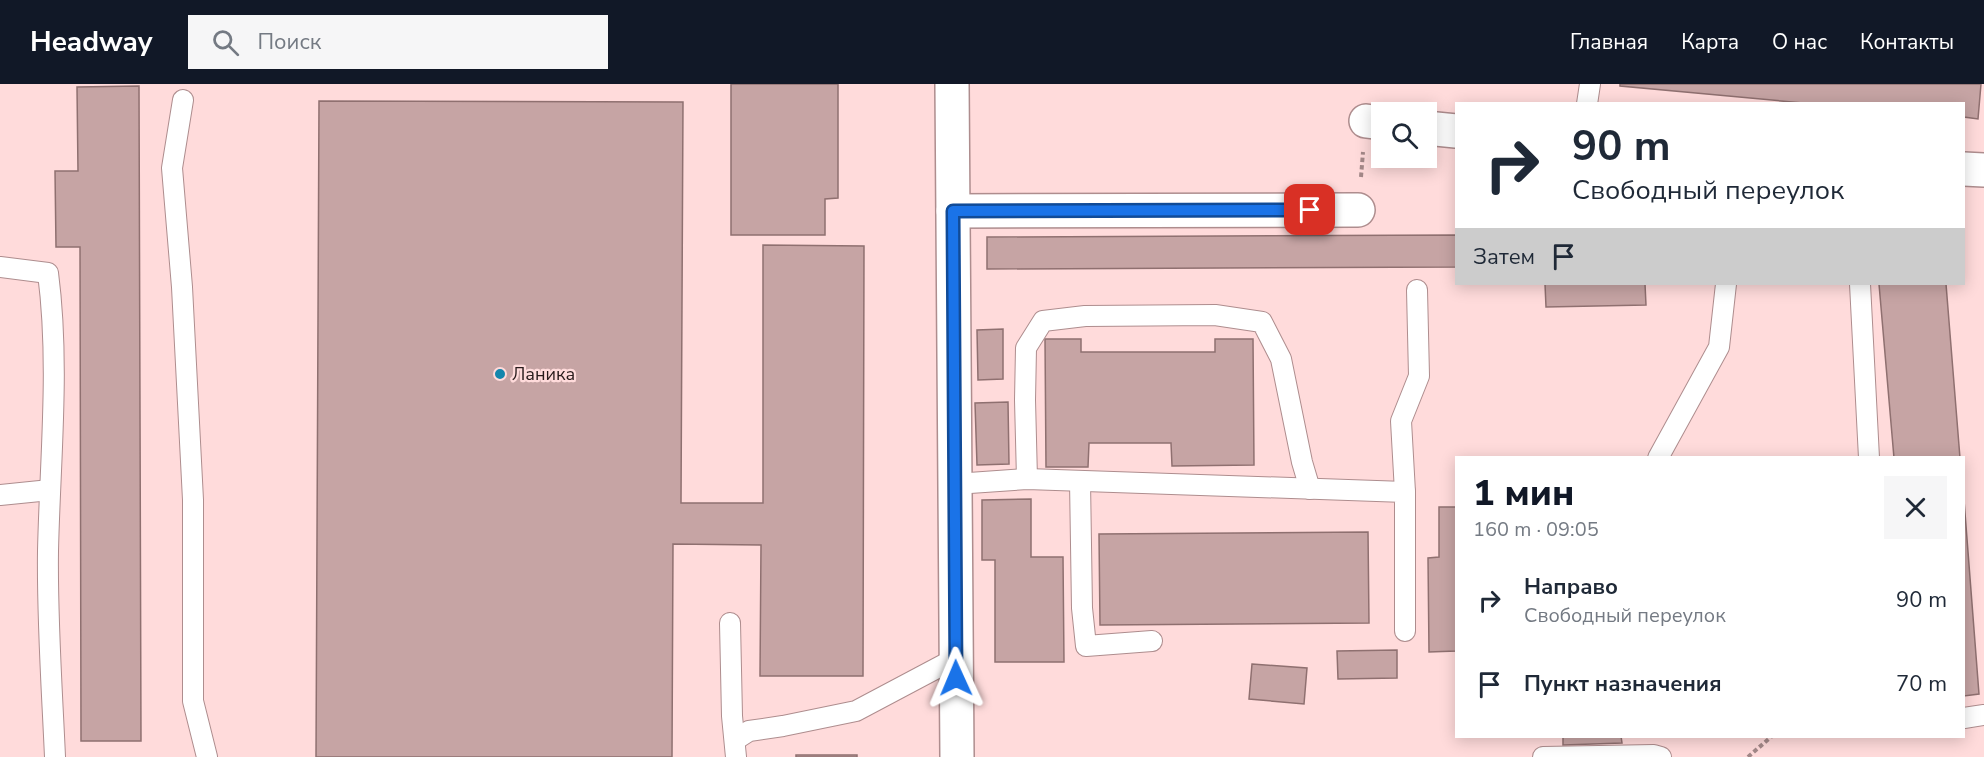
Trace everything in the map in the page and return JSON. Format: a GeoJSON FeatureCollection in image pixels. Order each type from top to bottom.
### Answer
{"type":"FeatureCollection","features":[{"type":"Feature","properties":{"kind":"street"},"geometry":{"type":"LineString","coordinates":[[952,84],[957,757]]}},
{"type":"Feature","properties":{"kind":"street"},"geometry":{"type":"LineString","coordinates":[[1437,129],[1455,131]]}},
{"type":"Feature","properties":{"kind":"street"},"geometry":{"type":"LineString","coordinates":[[1965,169],[1984,170]]}},
{"type":"Feature","properties":{"kind":"street"},"geometry":{"type":"LineString","coordinates":[[953,211],[1358,210]]}},
{"type":"Feature","properties":{"kind":"lane"},"geometry":{"type":"LineString","coordinates":[[1587,102],[1590,84]]}},
{"type":"Feature","properties":{"kind":"lane"},"geometry":{"type":"LineString","coordinates":[[183,100],[172,168],[183,287],[192,488],[193,701],[207,757]]}},
{"type":"Feature","properties":{"kind":"lane"},"geometry":{"type":"LineString","coordinates":[[0,267],[48,273],[52,308],[53,426],[48,553],[55,757]]}},
{"type":"Feature","properties":{"kind":"lane"},"geometry":{"type":"LineString","coordinates":[[1659,456],[1719,348],[1726,285]]}},
{"type":"Feature","properties":{"kind":"lane"},"geometry":{"type":"LineString","coordinates":[[1860,285],[1869,456]]}},
{"type":"Feature","properties":{"kind":"lane"},"geometry":{"type":"LineString","coordinates":[[1405,631],[1405,492],[1401,421],[1419,376],[1418,290]]}},
{"type":"Feature","properties":{"kind":"lane"},"geometry":{"type":"LineString","coordinates":[[1027,479],[1026,348],[1043,321],[1085,316],[1215,315],[1262,322],[1281,359],[1302,462],[1310,489]]}},
{"type":"Feature","properties":{"kind":"lane"},"geometry":{"type":"LineString","coordinates":[[955,484],[1027,479],[1405,492]]}},
{"type":"Feature","properties":{"kind":"lane"},"geometry":{"type":"LineString","coordinates":[[1080,482],[1082,608],[1086,646],[1152,641]]}},
{"type":"Feature","properties":{"kind":"lane"},"geometry":{"type":"LineString","coordinates":[[0,495],[51,490]]}},
{"type":"Feature","properties":{"kind":"lane"},"geometry":{"type":"LineString","coordinates":[[730,623],[735,748]]}},
{"type":"Feature","properties":{"kind":"lane"},"geometry":{"type":"LineString","coordinates":[[735,748],[749,731],[856,711],[956,658]]}},
{"type":"Feature","properties":{"kind":"lane"},"geometry":{"type":"LineString","coordinates":[[1965,718],[1984,715]]}},
{"type":"Feature","properties":{"kind":"lane"},"geometry":{"type":"LineString","coordinates":[[1543,757],[1656,749]]}},
{"type":"Feature","properties":{"kind":"path"},"geometry":{"type":"LineString","coordinates":[[1358,210],[1371,138]]}},
{"type":"Feature","properties":{"kind":"path"},"geometry":{"type":"LineString","coordinates":[[1748,757],[1770,738]]}},
{"type":"Feature","properties":{"kind":"building"},"geometry":{"type":"Polygon","coordinates":[[[731,84],[838,84],[838,198],[825,199],[825,235],[731,235],[731,84]]]}},
{"type":"Feature","properties":{"kind":"building"},"geometry":{"type":"Polygon","coordinates":[[[1620,84],[1981,84],[1978,119],[1965,117],[1965,102],[1792,102],[1620,86],[1620,84]]]}},
{"type":"Feature","properties":{"kind":"building"},"geometry":{"type":"Polygon","coordinates":[[[139,86],[141,741],[81,741],[80,247],[56,247],[55,171],[78,171],[77,87],[139,86]]]}},
{"type":"Feature","properties":{"kind":"building","name":"Ланика"},"geometry":{"type":"Polygon","coordinates":[[[319,101],[683,102],[681,503],[763,503],[763,245],[864,246],[863,676],[760,676],[761,545],[673,544],[672,757],[316,757],[319,101]]]}},
{"type":"Feature","properties":{"kind":"building"},"geometry":{"type":"Polygon","coordinates":[[[1455,235],[1455,267],[987,269],[987,237],[1455,235]]]}},
{"type":"Feature","properties":{"kind":"building"},"geometry":{"type":"Polygon","coordinates":[[[1545,285],[1645,285],[1646,305],[1546,307],[1545,285]]]}},
{"type":"Feature","properties":{"kind":"building"},"geometry":{"type":"Polygon","coordinates":[[[1879,285],[1946,285],[1960,456],[1894,456],[1879,285]]]}},
{"type":"Feature","properties":{"kind":"building"},"geometry":{"type":"Polygon","coordinates":[[[1003,329],[1003,379],[978,380],[977,330],[1003,329]]]}},
{"type":"Feature","properties":{"kind":"building"},"geometry":{"type":"Polygon","coordinates":[[[1045,339],[1081,339],[1081,352],[1215,352],[1215,339],[1253,339],[1254,465],[1172,466],[1171,443],[1089,443],[1088,467],[1046,467],[1045,339]]]}},
{"type":"Feature","properties":{"kind":"building"},"geometry":{"type":"Polygon","coordinates":[[[1008,402],[1009,464],[977,465],[975,403],[1008,402]]]}},
{"type":"Feature","properties":{"kind":"building"},"geometry":{"type":"Polygon","coordinates":[[[1031,499],[1031,557],[1063,557],[1064,662],[995,662],[995,560],[982,560],[982,500],[1031,499]]]}},
{"type":"Feature","properties":{"kind":"building"},"geometry":{"type":"Polygon","coordinates":[[[1439,507],[1455,507],[1455,651],[1429,652],[1428,558],[1439,557],[1439,507]]]}},
{"type":"Feature","properties":{"kind":"building"},"geometry":{"type":"Polygon","coordinates":[[[1965,513],[1979,694],[1965,696],[1965,513]]]}},
{"type":"Feature","properties":{"kind":"building"},"geometry":{"type":"Polygon","coordinates":[[[1368,532],[1369,623],[1100,625],[1099,534],[1368,532]]]}},
{"type":"Feature","properties":{"kind":"building"},"geometry":{"type":"Polygon","coordinates":[[[1397,650],[1397,678],[1338,679],[1337,651],[1397,650]]]}},
{"type":"Feature","properties":{"kind":"building"},"geometry":{"type":"Polygon","coordinates":[[[1252,664],[1307,668],[1304,704],[1249,699],[1252,664]]]}},
{"type":"Feature","properties":{"kind":"building"},"geometry":{"type":"Polygon","coordinates":[[[1563,738],[1621,738],[1622,743],[1563,745],[1563,738]]]}},
{"type":"Feature","properties":{"kind":"building"},"geometry":{"type":"Polygon","coordinates":[[[796,755],[857,755],[857,757],[796,757],[796,755]]]}},
{"type":"Feature","properties":{"kind":"place","name":"Ланика"},"geometry":{"type":"Point","coordinates":[500,374]}},
{"type":"Feature","properties":{"kind":"route"},"geometry":{"type":"LineString","coordinates":[[956,678],[953,211],[1310,210]]}}]}
